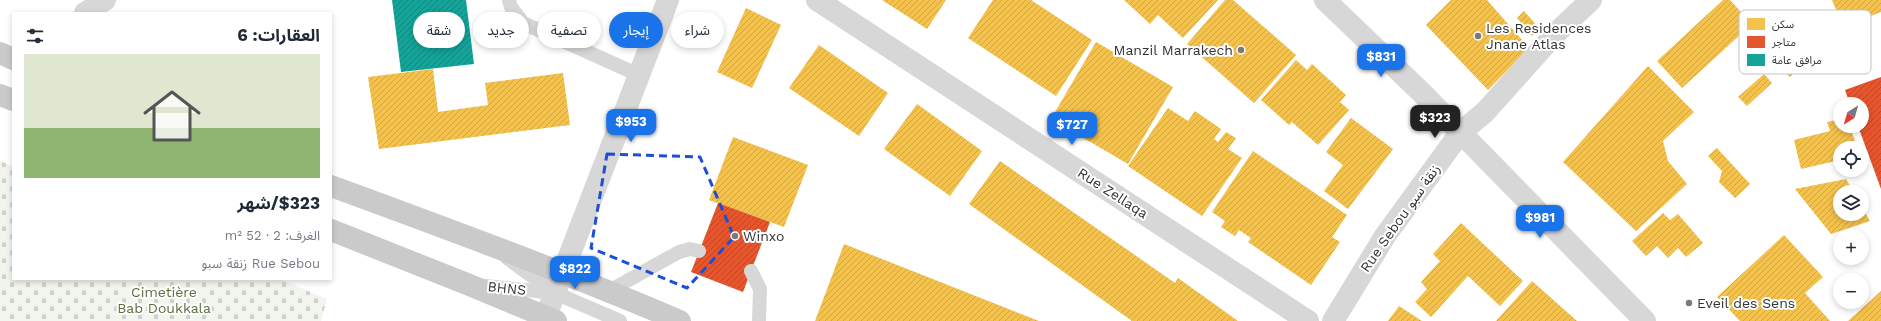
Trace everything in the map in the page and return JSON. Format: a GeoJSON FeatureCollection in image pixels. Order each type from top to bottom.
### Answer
{"type":"FeatureCollection","features":[{"type":"Feature","properties":{"kind":"main road"},"geometry":{"type":"LineString","coordinates":[[0,53],[12,59]]}},
{"type":"Feature","properties":{"kind":"main road"},"geometry":{"type":"LineString","coordinates":[[0,95],[12,100]]}},
{"type":"Feature","properties":{"kind":"main road"},"geometry":{"type":"LineString","coordinates":[[332,186],[485,242],[559,284],[609,291],[680,321]]}},
{"type":"Feature","properties":{"kind":"main road"},"geometry":{"type":"LineString","coordinates":[[332,230],[467,284],[548,320]]}},
{"type":"Feature","properties":{"kind":"street"},"geometry":{"type":"LineString","coordinates":[[87,12],[105,0]]}},
{"type":"Feature","properties":{"kind":"street"},"geometry":{"type":"LineString","coordinates":[[548,320],[559,284],[668,0]]}},
{"type":"Feature","properties":{"kind":"street","name":"Rue Zellaqa"},"geometry":{"type":"LineString","coordinates":[[817,0],[1308,321]]}},
{"type":"Feature","properties":{"kind":"street"},"geometry":{"type":"LineString","coordinates":[[1325,0],[1421,92],[1645,321]]}},
{"type":"Feature","properties":{"kind":"street","name":"Rue Sebou زنقة سبو"},"geometry":{"type":"LineString","coordinates":[[1332,321],[1385,236],[1460,133],[1485,112],[1554,35],[1591,0]]}},
{"type":"Feature","properties":{"kind":"lane"},"geometry":{"type":"LineString","coordinates":[[510,0],[511,8],[523,24],[639,75]]}},
{"type":"Feature","properties":{"kind":"lane"},"geometry":{"type":"LineString","coordinates":[[609,291],[679,252],[690,249],[699,251]]}},
{"type":"Feature","properties":{"kind":"lane"},"geometry":{"type":"LineString","coordinates":[[752,271],[760,289],[759,321]]}},
{"type":"Feature","properties":{"kind":"lane","name":"BHNS"},"geometry":{"type":"LineString","coordinates":[[467,284],[559,284],[620,321]]}},
{"type":"Feature","properties":{"kind":"highlighted area"},"geometry":{"type":"Polygon","coordinates":[[[607,154],[700,157],[734,237],[687,288],[591,248],[607,154]]]}},
{"type":"Feature","properties":{"kind":"green space","name":"Cimetière Bab Doukkala"},"geometry":{"type":"Polygon","coordinates":[[[0,161],[12,166],[12,280],[282,280],[327,299],[321,321],[0,321],[0,161]]]}},
{"type":"Feature","properties":{"kind":"building: سكن"},"geometry":{"type":"Polygon","coordinates":[[[882,0],[946,0],[927,29],[882,0]]]}},
{"type":"Feature","properties":{"kind":"building: سكن"},"geometry":{"type":"Polygon","coordinates":[[[993,0],[1031,0],[1092,40],[1056,96],[968,38],[993,0]]]}},
{"type":"Feature","properties":{"kind":"building: سكن"},"geometry":{"type":"Polygon","coordinates":[[[1124,0],[1218,0],[1183,38],[1158,15],[1150,24],[1124,0]]]}},
{"type":"Feature","properties":{"kind":"building: سكن","name":"Manzil Marrakech"},"geometry":{"type":"Polygon","coordinates":[[[1225,0],[1233,0],[1296,55],[1254,103],[1187,44],[1225,0]]]}},
{"type":"Feature","properties":{"kind":"building: سكن","name":"Les Residences Jnane Atlas"},"geometry":{"type":"Polygon","coordinates":[[[1451,0],[1487,0],[1529,48],[1488,90],[1426,25],[1451,0]]]}},
{"type":"Feature","properties":{"kind":"building: سكن"},"geometry":{"type":"Polygon","coordinates":[[[1723,0],[1730,0],[1739,10],[1739,36],[1682,88],[1657,61],[1723,0]]]}},
{"type":"Feature","properties":{"kind":"building: سكن"},"geometry":{"type":"Polygon","coordinates":[[[1832,0],[1881,0],[1881,12],[1871,16],[1871,10],[1836,10],[1832,0]]]}},
{"type":"Feature","properties":{"kind":"building: سكن"},"geometry":{"type":"Polygon","coordinates":[[[746,8],[781,25],[752,88],[717,72],[746,8]]]}},
{"type":"Feature","properties":{"kind":"building: سكن"},"geometry":{"type":"Polygon","coordinates":[[[1524,11],[1540,29],[1532,36],[1517,18],[1524,11]]]}},
{"type":"Feature","properties":{"kind":"building: سكن"},"geometry":{"type":"Polygon","coordinates":[[[1096,42],[1173,87],[1128,164],[1051,119],[1096,42]]]}},
{"type":"Feature","properties":{"kind":"building: سكن"},"geometry":{"type":"Polygon","coordinates":[[[819,45],[888,93],[859,136],[789,88],[819,45]]]}},
{"type":"Feature","properties":{"kind":"building: سكن"},"geometry":{"type":"Polygon","coordinates":[[[1296,60],[1307,70],[1312,64],[1346,95],[1340,102],[1349,110],[1318,145],[1292,122],[1289,125],[1261,100],[1296,60]]]}},
{"type":"Feature","properties":{"kind":"building: سكن"},"geometry":{"type":"Polygon","coordinates":[[[1648,66],[1694,112],[1663,141],[1668,161],[1687,184],[1636,231],[1563,162],[1648,66]]]}},
{"type":"Feature","properties":{"kind":"building: سكن"},"geometry":{"type":"Polygon","coordinates":[[[433,69],[438,112],[488,105],[485,83],[563,73],[570,125],[379,149],[368,77],[433,69]]]}},
{"type":"Feature","properties":{"kind":"building: سكن"},"geometry":{"type":"Polygon","coordinates":[[[1764,74],[1772,83],[1747,106],[1738,97],[1764,74]]]}},
{"type":"Feature","properties":{"kind":"building: سكن"},"geometry":{"type":"Polygon","coordinates":[[[917,104],[982,151],[950,196],[884,149],[917,104]]]}},
{"type":"Feature","properties":{"kind":"building: سكن"},"geometry":{"type":"Polygon","coordinates":[[[1168,108],[1188,121],[1195,111],[1221,129],[1214,139],[1218,142],[1226,132],[1236,138],[1228,149],[1242,158],[1202,216],[1128,166],[1168,108]]]}},
{"type":"Feature","properties":{"kind":"building: سكن"},"geometry":{"type":"Polygon","coordinates":[[[1351,118],[1393,149],[1348,209],[1324,191],[1343,165],[1326,152],[1351,118]]]}},
{"type":"Feature","properties":{"kind":"building: سكن"},"geometry":{"type":"Polygon","coordinates":[[[1833,121],[1833,133],[1852,133],[1855,141],[1833,141],[1833,162],[1801,169],[1794,140],[1830,131],[1827,122],[1833,121]]]}},
{"type":"Feature","properties":{"kind":"building: سكن"},"geometry":{"type":"Polygon","coordinates":[[[733,137],[808,165],[784,227],[709,200],[733,137]]]}},
{"type":"Feature","properties":{"kind":"building: سكن"},"geometry":{"type":"Polygon","coordinates":[[[1717,148],[1750,184],[1735,198],[1719,182],[1722,171],[1708,156],[1717,148]]]}},
{"type":"Feature","properties":{"kind":"building: سكن"},"geometry":{"type":"Polygon","coordinates":[[[1253,151],[1347,215],[1332,237],[1340,242],[1311,285],[1248,242],[1251,238],[1239,230],[1235,236],[1221,227],[1225,221],[1212,212],[1253,151]]]}},
{"type":"Feature","properties":{"kind":"building: سكن"},"geometry":{"type":"Polygon","coordinates":[[[1000,161],[1175,283],[1178,278],[1238,321],[1132,321],[969,204],[1000,161]]]}},
{"type":"Feature","properties":{"kind":"building: سكن"},"geometry":{"type":"Polygon","coordinates":[[[1846,179],[1850,185],[1833,185],[1833,221],[1869,221],[1869,219],[1870,221],[1846,229],[1833,229],[1833,233],[1831,234],[1795,189],[1846,179]]]}},
{"type":"Feature","properties":{"kind":"building: سكن"},"geometry":{"type":"Polygon","coordinates":[[[1663,213],[1670,220],[1678,214],[1703,243],[1686,257],[1678,248],[1668,258],[1657,246],[1646,256],[1632,241],[1663,213]]]}},
{"type":"Feature","properties":{"kind":"building: سكن"},"geometry":{"type":"Polygon","coordinates":[[[1461,223],[1523,281],[1500,306],[1468,276],[1431,317],[1415,302],[1427,289],[1421,282],[1440,261],[1433,254],[1461,223]]]}},
{"type":"Feature","properties":{"kind":"building: سكن"},"geometry":{"type":"Polygon","coordinates":[[[1784,235],[1823,277],[1805,293],[1830,321],[1740,321],[1717,297],[1784,235]]]}},
{"type":"Feature","properties":{"kind":"building: سكن"},"geometry":{"type":"Polygon","coordinates":[[[844,244],[1039,321],[815,321],[844,244]]]}},
{"type":"Feature","properties":{"kind":"building: سكن"},"geometry":{"type":"Polygon","coordinates":[[[1532,281],[1577,321],[1496,321],[1532,281]]]}},
{"type":"Feature","properties":{"kind":"building: سكن"},"geometry":{"type":"Polygon","coordinates":[[[1881,291],[1881,321],[1848,321],[1861,309],[1869,309],[1869,302],[1881,291]]]}},
{"type":"Feature","properties":{"kind":"building: سكن"},"geometry":{"type":"Polygon","coordinates":[[[1399,306],[1422,321],[1388,321],[1399,306]]]}},
{"type":"Feature","properties":{"kind":"building: متاجر"},"geometry":{"type":"Polygon","coordinates":[[[1881,77],[1881,189],[1869,156],[1869,141],[1863,141],[1861,133],[1869,133],[1869,97],[1848,97],[1845,90],[1881,77]]]}},
{"type":"Feature","properties":{"kind":"building: متاجر","name":"Winxo"},"geometry":{"type":"Polygon","coordinates":[[[718,203],[770,222],[743,292],[691,272],[718,203]]]}},
{"type":"Feature","properties":{"kind":"building: مرافق عامة"},"geometry":{"type":"Polygon","coordinates":[[[392,0],[466,0],[474,64],[401,72],[392,0]]]}},
{"type":"Feature","properties":{"kind":"place","name":"Les Residences Jnane Atlas"},"geometry":{"type":"Point","coordinates":[1478,36]}},
{"type":"Feature","properties":{"kind":"place","name":"Manzil Marrakech"},"geometry":{"type":"Point","coordinates":[1241,50]}},
{"type":"Feature","properties":{"kind":"place","name":"Winxo"},"geometry":{"type":"Point","coordinates":[735,236]}},
{"type":"Feature","properties":{"kind":"place","name":"Eveil des Sens"},"geometry":{"type":"Point","coordinates":[1689,303]}}]}
